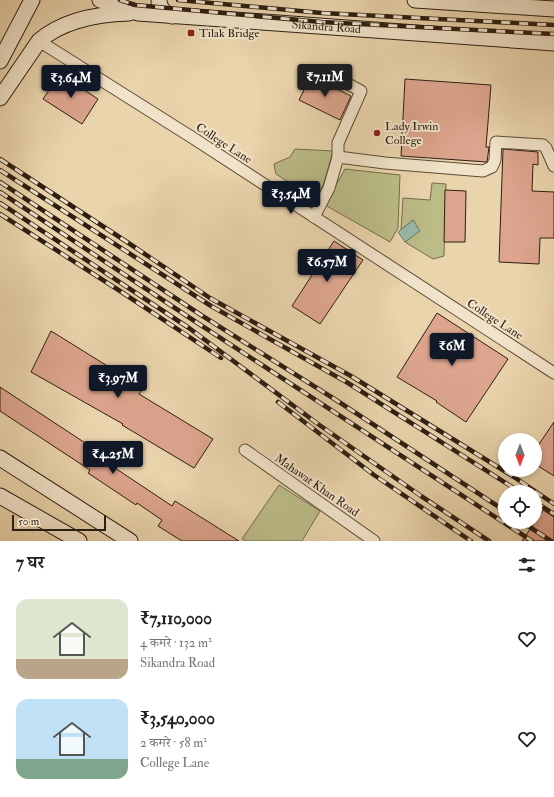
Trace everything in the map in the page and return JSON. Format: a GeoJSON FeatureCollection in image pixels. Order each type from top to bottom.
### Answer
{"type":"FeatureCollection","features":[{"type":"Feature","properties":{"kind":"main road"},"geometry":{"type":"LineString","coordinates":[[20,67],[2,58],[32,0]]}},
{"type":"Feature","properties":{"kind":"main road","name":"Sikandra Road"},"geometry":{"type":"LineString","coordinates":[[100,0],[138,13],[554,43]]}},
{"type":"Feature","properties":{"kind":"main road"},"geometry":{"type":"LineString","coordinates":[[159,0],[161,8],[165,13],[172,16]]}},
{"type":"Feature","properties":{"kind":"main road"},"geometry":{"type":"LineString","coordinates":[[415,0],[554,9]]}},
{"type":"Feature","properties":{"kind":"main road"},"geometry":{"type":"LineString","coordinates":[[0,98],[20,67],[39,41],[45,36],[61,27],[79,20],[116,14],[138,13]]}},
{"type":"Feature","properties":{"kind":"main road"},"geometry":{"type":"LineString","coordinates":[[0,458],[130,541]]}},
{"type":"Feature","properties":{"kind":"main road"},"geometry":{"type":"LineString","coordinates":[[0,496],[79,541]]}},
{"type":"Feature","properties":{"kind":"street","name":"College Lane"},"geometry":{"type":"LineString","coordinates":[[39,41],[554,373]]}},
{"type":"Feature","properties":{"kind":"street"},"geometry":{"type":"LineString","coordinates":[[314,217],[329,188],[338,157],[338,143],[361,91],[346,82]]}},
{"type":"Feature","properties":{"kind":"street"},"geometry":{"type":"LineString","coordinates":[[338,157],[385,163],[483,171],[492,167],[495,160],[496,142],[543,145],[546,148],[554,166]]}},
{"type":"Feature","properties":{"kind":"street","name":"Mahawat Khan Road"},"geometry":{"type":"LineString","coordinates":[[245,450],[374,541]]}},
{"type":"Feature","properties":{"kind":"green space"},"geometry":{"type":"Polygon","coordinates":[[[295,149],[333,151],[323,186],[313,198],[276,174],[274,164],[290,157],[295,149]]]}},
{"type":"Feature","properties":{"kind":"green space"},"geometry":{"type":"Polygon","coordinates":[[[345,169],[400,175],[398,228],[390,242],[325,205],[345,169]]]}},
{"type":"Feature","properties":{"kind":"green space"},"geometry":{"type":"Polygon","coordinates":[[[432,183],[446,184],[444,256],[433,259],[405,242],[419,231],[413,220],[401,230],[403,198],[430,200],[432,183]]]}},
{"type":"Feature","properties":{"kind":"green space"},"geometry":{"type":"Polygon","coordinates":[[[279,485],[320,511],[302,541],[246,541],[242,539],[279,485]]]}},
{"type":"Feature","properties":{"kind":"shaded area"},"geometry":{"type":"Polygon","coordinates":[[[413,220],[420,231],[405,242],[398,232],[413,220]]]}},
{"type":"Feature","properties":{"kind":"building"},"geometry":{"type":"Polygon","coordinates":[[[60,74],[98,99],[82,124],[43,99],[60,74]]]}},
{"type":"Feature","properties":{"kind":"building"},"geometry":{"type":"Polygon","coordinates":[[[311,76],[351,96],[340,120],[299,100],[311,76]]]}},
{"type":"Feature","properties":{"kind":"building"},"geometry":{"type":"Polygon","coordinates":[[[405,79],[491,85],[486,147],[489,147],[487,162],[401,156],[405,79]]]}},
{"type":"Feature","properties":{"kind":"building"},"geometry":{"type":"Polygon","coordinates":[[[503,149],[538,152],[538,165],[533,164],[532,191],[554,192],[554,238],[540,238],[539,264],[499,262],[503,149]]]}},
{"type":"Feature","properties":{"kind":"building"},"geometry":{"type":"Polygon","coordinates":[[[445,190],[466,191],[465,242],[444,242],[445,190]]]}},
{"type":"Feature","properties":{"kind":"building"},"geometry":{"type":"Polygon","coordinates":[[[334,241],[363,260],[320,324],[292,306],[334,241]]]}},
{"type":"Feature","properties":{"kind":"building"},"geometry":{"type":"Polygon","coordinates":[[[437,313],[508,359],[466,422],[436,402],[437,401],[397,377],[437,313]]]}},
{"type":"Feature","properties":{"kind":"building"},"geometry":{"type":"Polygon","coordinates":[[[51,331],[143,388],[139,394],[213,439],[194,468],[122,425],[123,424],[31,372],[51,331]]]}},
{"type":"Feature","properties":{"kind":"building"},"geometry":{"type":"Polygon","coordinates":[[[0,387],[99,452],[97,456],[172,506],[175,501],[239,541],[182,541],[158,526],[162,520],[137,503],[136,505],[88,473],[90,470],[0,411],[0,387]]]}},
{"type":"Feature","properties":{"kind":"building"},"geometry":{"type":"Polygon","coordinates":[[[554,422],[554,476],[542,468],[542,440],[554,422]]]}},
{"type":"Feature","properties":{"kind":"building"},"geometry":{"type":"Polygon","coordinates":[[[543,510],[554,517],[554,541],[522,541],[530,529],[542,529],[543,510]]]}},
{"type":"Feature","properties":{"kind":"railway"},"geometry":{"type":"LineString","coordinates":[[120,0],[135,5],[321,22],[554,34]]}},
{"type":"Feature","properties":{"kind":"railway"},"geometry":{"type":"LineString","coordinates":[[178,0],[322,13],[554,25]]}},
{"type":"Feature","properties":{"kind":"railway"},"geometry":{"type":"LineString","coordinates":[[0,159],[210,298],[351,376],[514,477],[554,504]]}},
{"type":"Feature","properties":{"kind":"railway"},"geometry":{"type":"LineString","coordinates":[[0,170],[211,306],[348,383],[509,485]]}},
{"type":"Feature","properties":{"kind":"railway"},"geometry":{"type":"LineString","coordinates":[[0,182],[201,315],[336,400],[498,506]]}},
{"type":"Feature","properties":{"kind":"railway"},"geometry":{"type":"LineString","coordinates":[[0,192],[532,541]]}},
{"type":"Feature","properties":{"kind":"railway"},"geometry":{"type":"LineString","coordinates":[[0,203],[189,328],[318,424],[421,496],[489,541]]}},
{"type":"Feature","properties":{"kind":"railway"},"geometry":{"type":"LineString","coordinates":[[0,214],[221,358]]}},
{"type":"Feature","properties":{"kind":"railway"},"geometry":{"type":"LineString","coordinates":[[278,402],[374,475],[471,541]]}},
{"type":"Feature","properties":{"kind":"railway"},"geometry":{"type":"LineString","coordinates":[[542,506],[554,514]]}},
{"type":"Feature","properties":{"kind":"railway"},"geometry":{"type":"LineString","coordinates":[[533,529],[551,541]]}},
{"type":"Feature","properties":{"kind":"place","name":"Tilak Bridge"},"geometry":{"type":"Point","coordinates":[191,33]}},
{"type":"Feature","properties":{"kind":"place","name":"Lady Irwin College"},"geometry":{"type":"Point","coordinates":[377,133]}}]}
